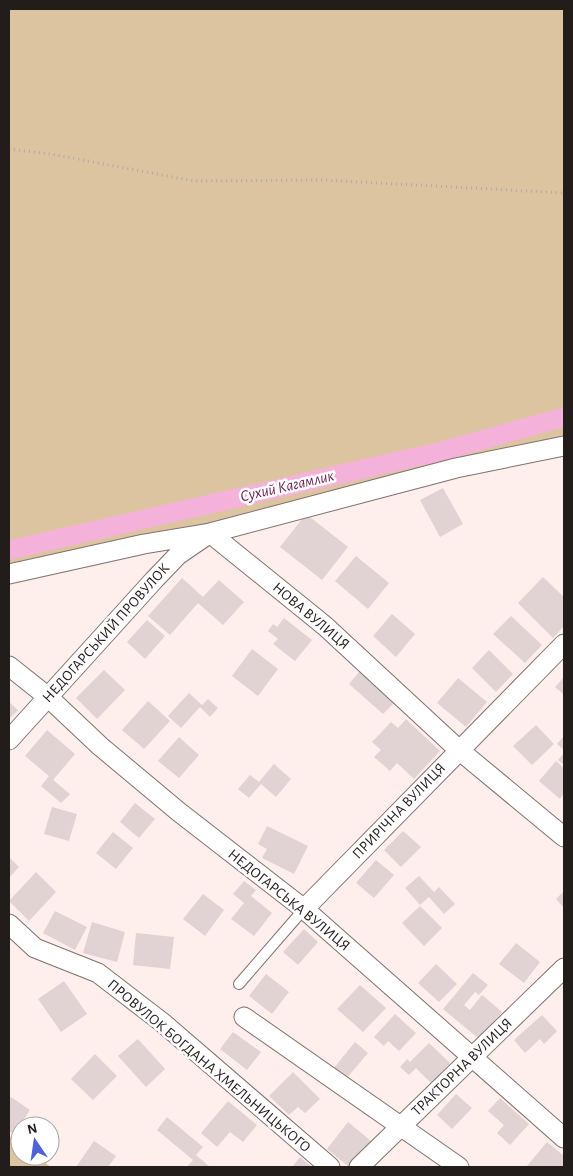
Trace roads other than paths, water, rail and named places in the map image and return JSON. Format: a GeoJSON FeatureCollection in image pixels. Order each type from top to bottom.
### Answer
{"type":"FeatureCollection","features":[{"type":"Feature","properties":{"kind":"street"},"geometry":{"type":"LineString","coordinates":[[9,574],[144,544],[210,533],[456,468],[536,450],[564,446]]}},
{"type":"Feature","properties":{"kind":"street","name":"НЕДОГАРСЬКИЙ ПРОВУЛОК"},"geometry":{"type":"LineString","coordinates":[[9,740],[178,555],[210,533]]}},
{"type":"Feature","properties":{"kind":"street","name":"НОВА ВУЛИЦЯ"},"geometry":{"type":"LineString","coordinates":[[210,533],[325,626],[459,750],[564,837]]}},
{"type":"Feature","properties":{"kind":"street","name":"ПРИРІЧНА ВУЛИЦЯ"},"geometry":{"type":"LineString","coordinates":[[304,909],[564,644]]}},
{"type":"Feature","properties":{"kind":"street","name":"НЕДОГАРСЬКА ВУЛИЦЯ"},"geometry":{"type":"LineString","coordinates":[[9,666],[48,697],[100,746],[179,812],[304,909],[564,1138]]}},
{"type":"Feature","properties":{"kind":"street","name":"ПРОВУЛОК БОГДАНА ХМЕЛЬНИЦЬКОГО"},"geometry":{"type":"LineString","coordinates":[[9,924],[35,948],[98,973],[163,1023],[330,1167]]}},
{"type":"Feature","properties":{"kind":"street","name":"ТРАКТОРНА ВУЛИЦЯ"},"geometry":{"type":"LineString","coordinates":[[359,1167],[564,968]]}},
{"type":"Feature","properties":{"kind":"street"},"geometry":{"type":"LineString","coordinates":[[244,1017],[459,1167]]}},
{"type":"Feature","properties":{"kind":"lane","name":"ПРИРІЧНА ВУЛИЦЯ"},"geometry":{"type":"LineString","coordinates":[[239,984],[304,909]]}},
{"type":"Feature","properties":{"kind":"waterway","name":"Сухий Кагамлик"},"geometry":{"type":"LineString","coordinates":[[9,550],[442,451],[564,417]]}}]}
